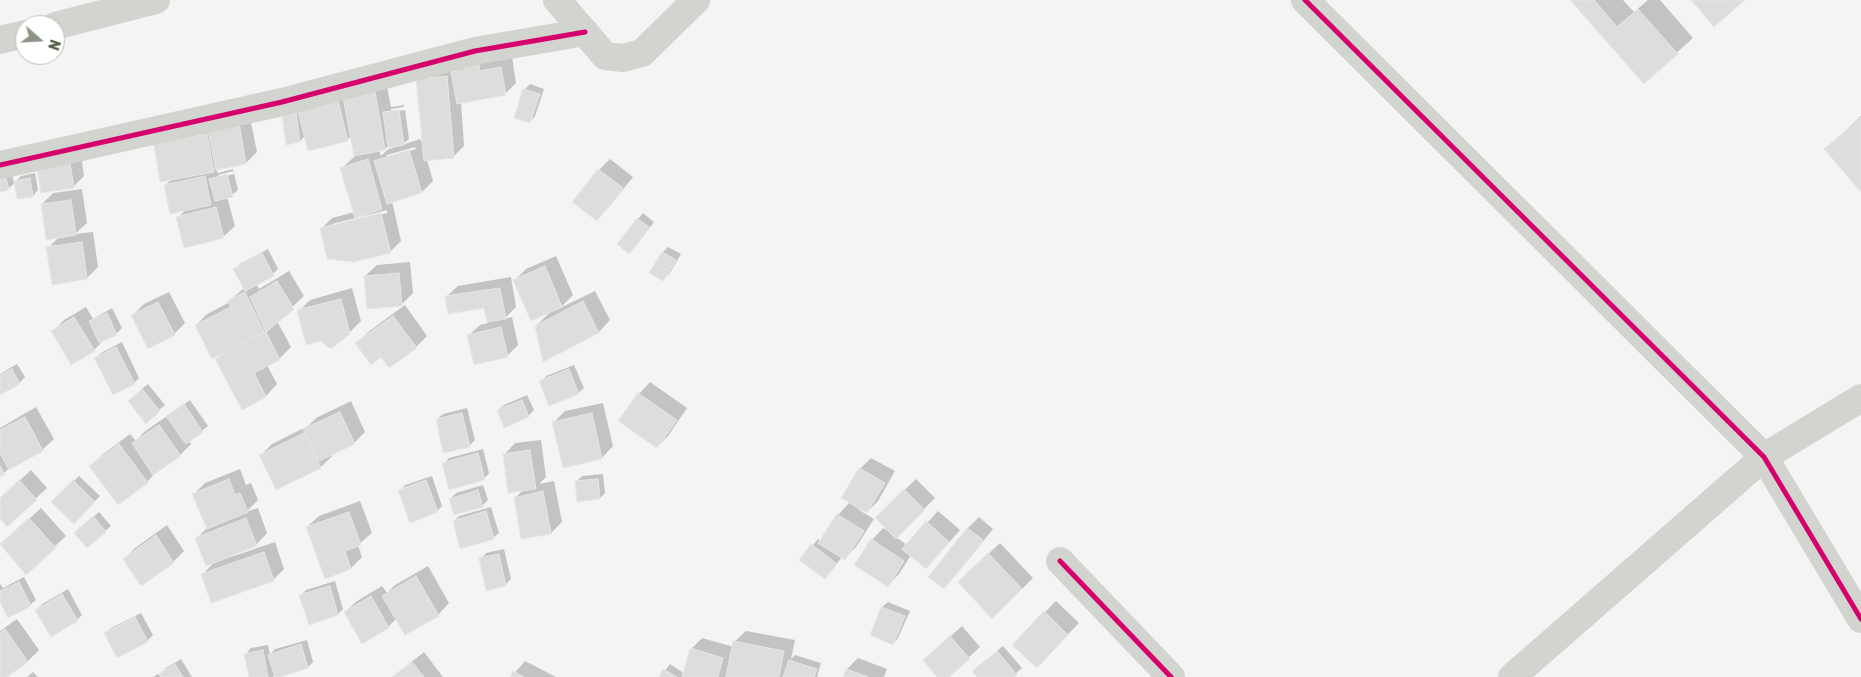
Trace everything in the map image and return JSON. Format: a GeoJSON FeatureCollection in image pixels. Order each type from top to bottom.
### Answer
{"type":"FeatureCollection","features":[{"type":"Feature","properties":{"kind":"street"},"geometry":{"type":"LineString","coordinates":[[65,23],[156,0]]}},
{"type":"Feature","properties":{"kind":"street"},"geometry":{"type":"LineString","coordinates":[[557,0],[605,56],[624,58],[642,53],[696,0]]}},
{"type":"Feature","properties":{"kind":"street"},"geometry":{"type":"LineString","coordinates":[[1305,0],[1764,457],[1861,619]]}},
{"type":"Feature","properties":{"kind":"street"},"geometry":{"type":"LineString","coordinates":[[0,165],[282,102],[475,51],[585,32]]}},
{"type":"Feature","properties":{"kind":"street"},"geometry":{"type":"LineString","coordinates":[[0,40],[15,36]]}},
{"type":"Feature","properties":{"kind":"street"},"geometry":{"type":"LineString","coordinates":[[1512,677],[1764,457],[1861,398]]}},
{"type":"Feature","properties":{"kind":"street"},"geometry":{"type":"LineString","coordinates":[[1060,561],[1171,677]]}},
{"type":"Feature","properties":{"kind":"building"},"geometry":{"type":"Polygon","coordinates":[[[1570,0],[1594,0],[1617,27],[1638,9],[1678,54],[1644,84],[1570,0]]]}},
{"type":"Feature","properties":{"kind":"building"},"geometry":{"type":"Polygon","coordinates":[[[1691,0],[1745,0],[1714,27],[1691,0]]]}},
{"type":"Feature","properties":{"kind":"building"},"geometry":{"type":"Polygon","coordinates":[[[478,58],[480,71],[501,67],[506,95],[457,104],[451,72],[464,70],[462,61],[478,58]]]}},
{"type":"Feature","properties":{"kind":"building"},"geometry":{"type":"Polygon","coordinates":[[[447,76],[454,158],[424,161],[416,79],[447,76]]]}},
{"type":"Feature","properties":{"kind":"building"},"geometry":{"type":"Polygon","coordinates":[[[374,86],[385,150],[354,156],[342,92],[374,86]]]}},
{"type":"Feature","properties":{"kind":"building"},"geometry":{"type":"Polygon","coordinates":[[[523,89],[540,94],[530,123],[514,118],[523,89]]]}},
{"type":"Feature","properties":{"kind":"building"},"geometry":{"type":"Polygon","coordinates":[[[336,93],[348,141],[308,151],[296,103],[336,93]]]}},
{"type":"Feature","properties":{"kind":"building"},"geometry":{"type":"Polygon","coordinates":[[[295,105],[300,142],[286,145],[281,108],[295,105]]]}},
{"type":"Feature","properties":{"kind":"building"},"geometry":{"type":"Polygon","coordinates":[[[399,110],[404,145],[388,148],[383,112],[399,110]]]}},
{"type":"Feature","properties":{"kind":"building"},"geometry":{"type":"Polygon","coordinates":[[[1861,118],[1861,192],[1824,149],[1861,118]]]}},
{"type":"Feature","properties":{"kind":"building"},"geometry":{"type":"Polygon","coordinates":[[[239,123],[246,164],[216,170],[208,129],[239,123]]]}},
{"type":"Feature","properties":{"kind":"building"},"geometry":{"type":"Polygon","coordinates":[[[182,133],[183,138],[207,134],[214,172],[160,182],[153,139],[182,133]]]}},
{"type":"Feature","properties":{"kind":"building"},"geometry":{"type":"Polygon","coordinates":[[[409,150],[422,193],[387,204],[374,161],[409,150]]]}},
{"type":"Feature","properties":{"kind":"building"},"geometry":{"type":"Polygon","coordinates":[[[69,157],[74,188],[41,193],[36,162],[69,157]]]}},
{"type":"Feature","properties":{"kind":"building"},"geometry":{"type":"Polygon","coordinates":[[[368,159],[382,209],[355,218],[340,168],[368,159]]]}},
{"type":"Feature","properties":{"kind":"building"},"geometry":{"type":"Polygon","coordinates":[[[4,169],[9,190],[0,192],[0,170],[4,169]]]}},
{"type":"Feature","properties":{"kind":"building"},"geometry":{"type":"Polygon","coordinates":[[[598,169],[623,188],[597,221],[572,202],[598,169]]]}},
{"type":"Feature","properties":{"kind":"building"},"geometry":{"type":"Polygon","coordinates":[[[227,174],[233,197],[215,201],[209,179],[227,174]]]}},
{"type":"Feature","properties":{"kind":"building"},"geometry":{"type":"Polygon","coordinates":[[[205,176],[211,205],[170,214],[164,185],[205,176]]]}},
{"type":"Feature","properties":{"kind":"building"},"geometry":{"type":"Polygon","coordinates":[[[30,178],[33,197],[17,199],[14,181],[30,178]]]}},
{"type":"Feature","properties":{"kind":"building"},"geometry":{"type":"Polygon","coordinates":[[[71,200],[76,235],[46,240],[41,204],[71,200]]]}},
{"type":"Feature","properties":{"kind":"building"},"geometry":{"type":"Polygon","coordinates":[[[216,207],[224,238],[184,248],[176,217],[216,207]]]}},
{"type":"Feature","properties":{"kind":"building"},"geometry":{"type":"Polygon","coordinates":[[[381,213],[391,253],[354,262],[327,259],[320,228],[381,213]]]}},
{"type":"Feature","properties":{"kind":"building"},"geometry":{"type":"Polygon","coordinates":[[[637,218],[650,228],[629,254],[617,244],[637,218]]]}},
{"type":"Feature","properties":{"kind":"building"},"geometry":{"type":"Polygon","coordinates":[[[82,242],[87,279],[52,285],[46,247],[82,242]]]}},
{"type":"Feature","properties":{"kind":"building"},"geometry":{"type":"Polygon","coordinates":[[[662,252],[676,260],[663,281],[649,273],[662,252]]]}},
{"type":"Feature","properties":{"kind":"building"},"geometry":{"type":"Polygon","coordinates":[[[262,253],[274,276],[245,291],[233,269],[262,253]]]}},
{"type":"Feature","properties":{"kind":"building"},"geometry":{"type":"Polygon","coordinates":[[[545,266],[562,307],[531,321],[513,280],[545,266]]]}},
{"type":"Feature","properties":{"kind":"building"},"geometry":{"type":"Polygon","coordinates":[[[399,273],[402,306],[367,309],[364,276],[399,273]]]}},
{"type":"Feature","properties":{"kind":"building"},"geometry":{"type":"Polygon","coordinates":[[[277,281],[294,309],[266,332],[250,297],[277,281]]]}},
{"type":"Feature","properties":{"kind":"building"},"geometry":{"type":"Polygon","coordinates":[[[500,288],[506,319],[487,322],[484,308],[448,314],[445,296],[500,288]]]}},
{"type":"Feature","properties":{"kind":"building"},"geometry":{"type":"Polygon","coordinates":[[[245,292],[264,332],[212,359],[195,325],[231,307],[227,301],[245,292]]]}},
{"type":"Feature","properties":{"kind":"building"},"geometry":{"type":"Polygon","coordinates":[[[341,299],[350,334],[331,349],[320,341],[306,345],[297,310],[341,299]]]}},
{"type":"Feature","properties":{"kind":"building"},"geometry":{"type":"Polygon","coordinates":[[[583,301],[599,333],[543,362],[535,326],[583,301]]]}},
{"type":"Feature","properties":{"kind":"building"},"geometry":{"type":"Polygon","coordinates":[[[158,302],[175,335],[148,349],[131,315],[158,302]]]}},
{"type":"Feature","properties":{"kind":"building"},"geometry":{"type":"Polygon","coordinates":[[[107,313],[117,335],[99,343],[89,321],[107,313]]]}},
{"type":"Feature","properties":{"kind":"building"},"geometry":{"type":"Polygon","coordinates":[[[393,316],[417,348],[389,368],[381,357],[371,365],[355,343],[393,316]]]}},
{"type":"Feature","properties":{"kind":"building"},"geometry":{"type":"Polygon","coordinates":[[[74,317],[95,351],[71,365],[51,331],[74,317]]]}},
{"type":"Feature","properties":{"kind":"building"},"geometry":{"type":"Polygon","coordinates":[[[501,327],[508,357],[474,365],[467,335],[501,327]]]}},
{"type":"Feature","properties":{"kind":"building"},"geometry":{"type":"Polygon","coordinates":[[[266,332],[280,360],[254,373],[266,397],[242,410],[215,359],[266,332]]]}},
{"type":"Feature","properties":{"kind":"building"},"geometry":{"type":"Polygon","coordinates":[[[116,347],[135,384],[113,395],[94,358],[116,347]]]}},
{"type":"Feature","properties":{"kind":"building"},"geometry":{"type":"Polygon","coordinates":[[[12,369],[20,384],[0,395],[0,375],[12,369]]]}},
{"type":"Feature","properties":{"kind":"building"},"geometry":{"type":"Polygon","coordinates":[[[569,369],[579,394],[549,406],[539,381],[569,369]]]}},
{"type":"Feature","properties":{"kind":"building"},"geometry":{"type":"Polygon","coordinates":[[[142,389],[160,411],[146,424],[128,401],[142,389]]]}},
{"type":"Feature","properties":{"kind":"building"},"geometry":{"type":"Polygon","coordinates":[[[638,393],[677,420],[657,448],[618,421],[638,393]]]}},
{"type":"Feature","properties":{"kind":"building"},"geometry":{"type":"Polygon","coordinates":[[[522,400],[529,417],[504,428],[497,410],[522,400]]]}},
{"type":"Feature","properties":{"kind":"building"},"geometry":{"type":"Polygon","coordinates":[[[184,404],[203,432],[186,444],[166,416],[184,404]]]}},
{"type":"Feature","properties":{"kind":"building"},"geometry":{"type":"Polygon","coordinates":[[[340,412],[355,444],[319,461],[303,429],[340,412]]]}},
{"type":"Feature","properties":{"kind":"building"},"geometry":{"type":"Polygon","coordinates":[[[462,413],[470,447],[443,453],[436,419],[462,413]]]}},
{"type":"Feature","properties":{"kind":"building"},"geometry":{"type":"Polygon","coordinates":[[[592,413],[602,459],[563,468],[552,422],[592,413]]]}},
{"type":"Feature","properties":{"kind":"building"},"geometry":{"type":"Polygon","coordinates":[[[25,417],[43,451],[9,470],[0,453],[0,430],[25,417]]]}},
{"type":"Feature","properties":{"kind":"building"},"geometry":{"type":"Polygon","coordinates":[[[159,425],[181,456],[153,475],[132,443],[159,425]]]}},
{"type":"Feature","properties":{"kind":"building"},"geometry":{"type":"Polygon","coordinates":[[[304,433],[321,468],[276,490],[259,455],[304,433]]]}},
{"type":"Feature","properties":{"kind":"building"},"geometry":{"type":"Polygon","coordinates":[[[119,444],[148,483],[118,505],[89,466],[119,444]]]}},
{"type":"Feature","properties":{"kind":"building"},"geometry":{"type":"Polygon","coordinates":[[[530,450],[536,489],[508,493],[503,454],[530,450]]]}},
{"type":"Feature","properties":{"kind":"building"},"geometry":{"type":"Polygon","coordinates":[[[478,453],[485,480],[449,490],[442,463],[478,453]]]}},
{"type":"Feature","properties":{"kind":"building"},"geometry":{"type":"Polygon","coordinates":[[[0,466],[5,475],[0,477],[0,466]]]}},
{"type":"Feature","properties":{"kind":"building"},"geometry":{"type":"Polygon","coordinates":[[[859,468],[885,483],[867,513],[841,498],[859,468]]]}},
{"type":"Feature","properties":{"kind":"building"},"geometry":{"type":"Polygon","coordinates":[[[229,479],[235,495],[240,493],[248,512],[207,529],[192,494],[229,479]]]}},
{"type":"Feature","properties":{"kind":"building"},"geometry":{"type":"Polygon","coordinates":[[[598,479],[600,499],[577,502],[575,481],[598,479]]]}},
{"type":"Feature","properties":{"kind":"building"},"geometry":{"type":"Polygon","coordinates":[[[19,480],[37,500],[7,527],[0,519],[0,498],[19,480]]]}},
{"type":"Feature","properties":{"kind":"building"},"geometry":{"type":"Polygon","coordinates":[[[73,480],[95,502],[74,524],[51,502],[73,480]]]}},
{"type":"Feature","properties":{"kind":"building"},"geometry":{"type":"Polygon","coordinates":[[[426,480],[438,512],[410,523],[398,490],[426,480]]]}},
{"type":"Feature","properties":{"kind":"building"},"geometry":{"type":"Polygon","coordinates":[[[904,489],[925,510],[896,539],[875,518],[904,489]]]}},
{"type":"Feature","properties":{"kind":"building"},"geometry":{"type":"Polygon","coordinates":[[[478,490],[483,507],[454,515],[449,499],[478,490]]]}},
{"type":"Feature","properties":{"kind":"building"},"geometry":{"type":"Polygon","coordinates":[[[543,491],[551,534],[521,539],[514,498],[543,491]]]}},
{"type":"Feature","properties":{"kind":"building"},"geometry":{"type":"Polygon","coordinates":[[[486,511],[494,539],[460,549],[453,521],[486,511]]]}},
{"type":"Feature","properties":{"kind":"building"},"geometry":{"type":"Polygon","coordinates":[[[349,512],[361,545],[345,551],[351,569],[325,579],[306,527],[349,512]]]}},
{"type":"Feature","properties":{"kind":"building"},"geometry":{"type":"Polygon","coordinates":[[[837,514],[864,531],[845,560],[818,543],[837,514]]]}},
{"type":"Feature","properties":{"kind":"building"},"geometry":{"type":"Polygon","coordinates":[[[93,516],[106,532],[87,548],[74,533],[93,516]]]}},
{"type":"Feature","properties":{"kind":"building"},"geometry":{"type":"Polygon","coordinates":[[[29,518],[56,548],[26,575],[0,544],[29,518]]]}},
{"type":"Feature","properties":{"kind":"building"},"geometry":{"type":"Polygon","coordinates":[[[246,518],[257,546],[206,566],[195,538],[246,518]]]}},
{"type":"Feature","properties":{"kind":"building"},"geometry":{"type":"Polygon","coordinates":[[[926,521],[949,542],[926,569],[902,549],[926,521]]]}},
{"type":"Feature","properties":{"kind":"building"},"geometry":{"type":"Polygon","coordinates":[[[967,528],[983,540],[944,589],[928,577],[967,528]]]}},
{"type":"Feature","properties":{"kind":"building"},"geometry":{"type":"Polygon","coordinates":[[[156,535],[174,563],[141,586],[123,559],[156,535]]]}},
{"type":"Feature","properties":{"kind":"building"},"geometry":{"type":"Polygon","coordinates":[[[871,539],[904,561],[888,587],[854,565],[871,539]]]}},
{"type":"Feature","properties":{"kind":"building"},"geometry":{"type":"Polygon","coordinates":[[[811,544],[837,564],[825,579],[799,560],[811,544]]]}},
{"type":"Feature","properties":{"kind":"building"},"geometry":{"type":"Polygon","coordinates":[[[264,552],[274,581],[211,603],[201,574],[264,552]]]}},
{"type":"Feature","properties":{"kind":"building"},"geometry":{"type":"Polygon","coordinates":[[[988,553],[1022,589],[992,619],[958,582],[988,553]]]}},
{"type":"Feature","properties":{"kind":"building"},"geometry":{"type":"Polygon","coordinates":[[[499,554],[506,586],[486,591],[479,558],[499,554]]]}},
{"type":"Feature","properties":{"kind":"building"},"geometry":{"type":"Polygon","coordinates":[[[416,576],[439,616],[405,635],[382,596],[416,576]]]}},
{"type":"Feature","properties":{"kind":"building"},"geometry":{"type":"Polygon","coordinates":[[[19,582],[31,606],[8,618],[0,602],[0,591],[19,582]]]}},
{"type":"Feature","properties":{"kind":"building"},"geometry":{"type":"Polygon","coordinates":[[[330,586],[338,615],[309,625],[299,595],[330,586]]]}},
{"type":"Feature","properties":{"kind":"building"},"geometry":{"type":"Polygon","coordinates":[[[62,594],[78,621],[51,637],[35,610],[62,594]]]}},
{"type":"Feature","properties":{"kind":"building"},"geometry":{"type":"Polygon","coordinates":[[[371,596],[389,628],[362,644],[344,612],[371,596]]]}},
{"type":"Feature","properties":{"kind":"building"},"geometry":{"type":"Polygon","coordinates":[[[881,607],[905,616],[893,645],[870,635],[881,607]]]}},
{"type":"Feature","properties":{"kind":"building"},"geometry":{"type":"Polygon","coordinates":[[[1044,611],[1068,635],[1037,668],[1012,645],[1044,611]]]}},
{"type":"Feature","properties":{"kind":"building"},"geometry":{"type":"Polygon","coordinates":[[[135,617],[148,642],[117,658],[104,633],[135,617]]]}},
{"type":"Feature","properties":{"kind":"building"},"geometry":{"type":"Polygon","coordinates":[[[5,629],[28,662],[7,677],[0,677],[0,633],[5,629]]]}},
{"type":"Feature","properties":{"kind":"building"},"geometry":{"type":"Polygon","coordinates":[[[950,636],[970,659],[949,677],[937,677],[923,660],[950,636]]]}},
{"type":"Feature","properties":{"kind":"building"},"geometry":{"type":"Polygon","coordinates":[[[733,641],[784,651],[779,677],[726,677],[733,641]]]}},
{"type":"Feature","properties":{"kind":"building"},"geometry":{"type":"Polygon","coordinates":[[[301,644],[308,668],[281,677],[275,677],[268,655],[301,644]]]}},
{"type":"Feature","properties":{"kind":"building"},"geometry":{"type":"Polygon","coordinates":[[[690,648],[723,658],[718,677],[682,677],[690,648]]]}},
{"type":"Feature","properties":{"kind":"building"},"geometry":{"type":"Polygon","coordinates":[[[263,650],[268,677],[249,677],[244,654],[263,650]]]}},
{"type":"Feature","properties":{"kind":"building"},"geometry":{"type":"Polygon","coordinates":[[[997,651],[1017,675],[1014,677],[977,677],[972,671],[997,651]]]}},
{"type":"Feature","properties":{"kind":"building"},"geometry":{"type":"Polygon","coordinates":[[[789,660],[817,669],[814,677],[783,677],[789,660]]]}},
{"type":"Feature","properties":{"kind":"building"},"geometry":{"type":"Polygon","coordinates":[[[412,662],[424,677],[393,677],[412,662]]]}},
{"type":"Feature","properties":{"kind":"building"},"geometry":{"type":"Polygon","coordinates":[[[175,664],[183,677],[161,677],[159,674],[175,664]]]}},
{"type":"Feature","properties":{"kind":"building"},"geometry":{"type":"Polygon","coordinates":[[[663,669],[677,677],[659,677],[663,669]]]}},
{"type":"Feature","properties":{"kind":"building"},"geometry":{"type":"Polygon","coordinates":[[[846,669],[868,677],[843,677],[846,669]]]}},
{"type":"Feature","properties":{"kind":"building"},"geometry":{"type":"Polygon","coordinates":[[[513,671],[524,677],[510,677],[513,671]]]}},
{"type":"Feature","properties":{"kind":"cycle path"},"geometry":{"type":"LineString","coordinates":[[1305,0],[1764,457],[1861,619]]}},
{"type":"Feature","properties":{"kind":"cycle path"},"geometry":{"type":"LineString","coordinates":[[0,165],[282,102],[475,51],[585,32]]}},
{"type":"Feature","properties":{"kind":"cycle path"},"geometry":{"type":"LineString","coordinates":[[1060,561],[1171,677]]}}]}
